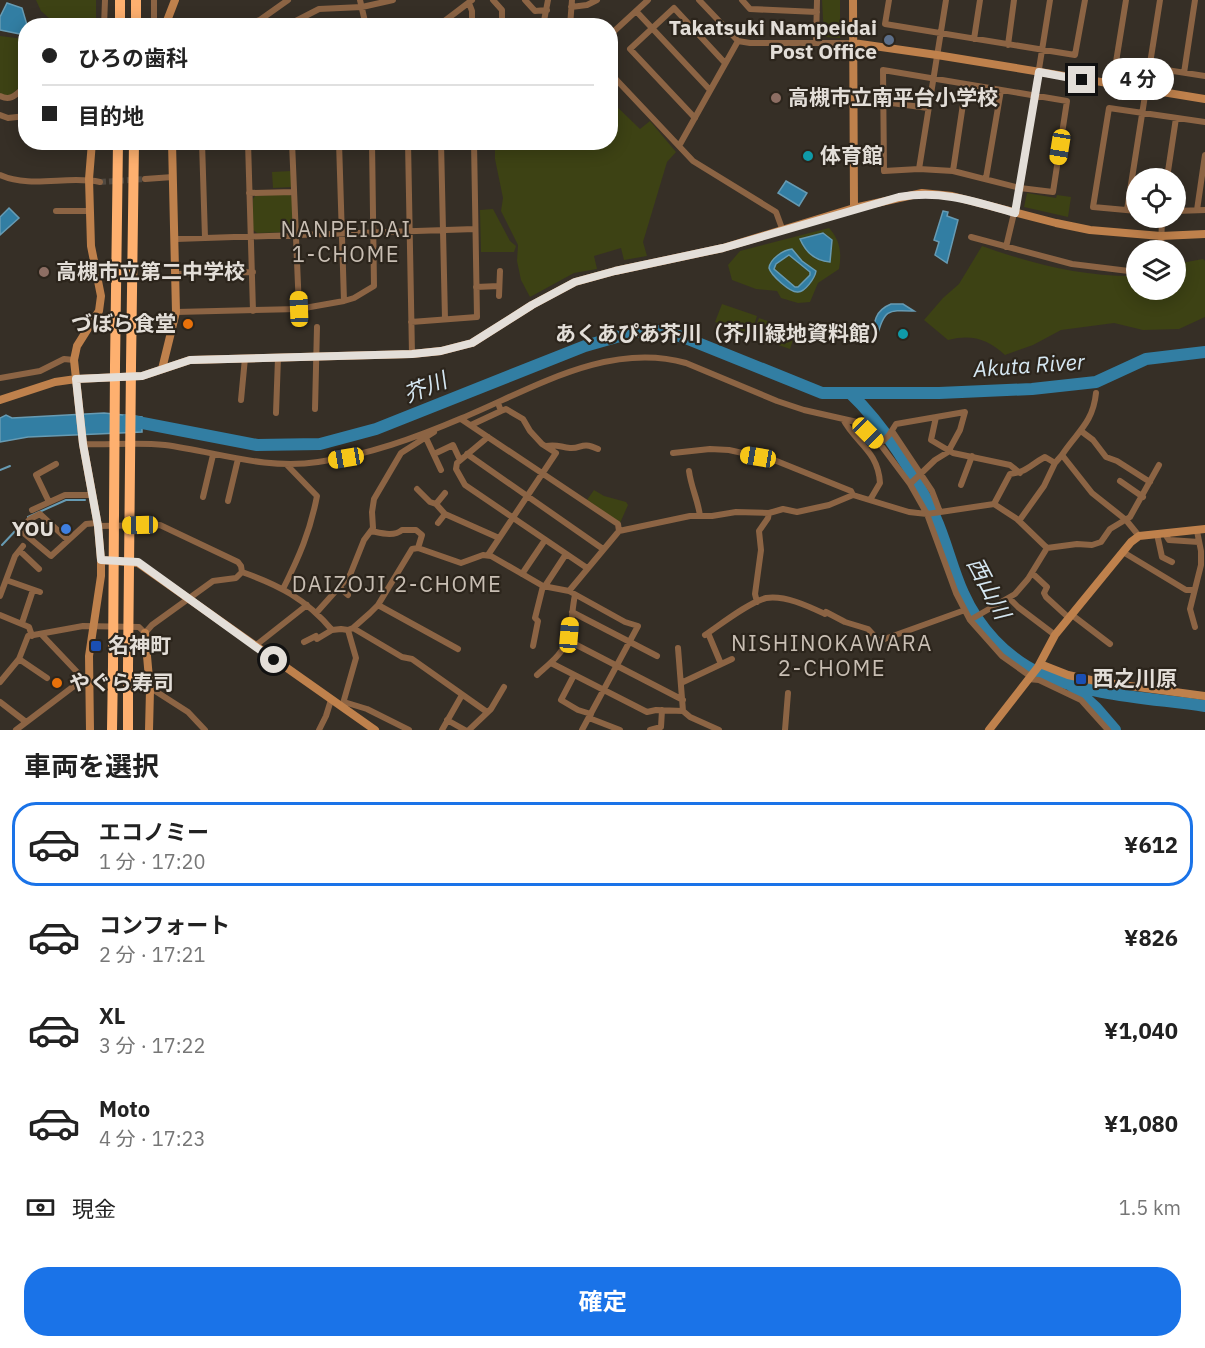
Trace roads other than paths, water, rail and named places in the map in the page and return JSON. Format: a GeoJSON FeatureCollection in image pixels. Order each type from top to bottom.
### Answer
{"type":"FeatureCollection","features":[{"type":"Feature","properties":{"kind":"highway"},"geometry":{"type":"LineString","coordinates":[[120,0],[120,18]]}},
{"type":"Feature","properties":{"kind":"highway"},"geometry":{"type":"LineString","coordinates":[[136,0],[136,18]]}},
{"type":"Feature","properties":{"kind":"highway"},"geometry":{"type":"LineString","coordinates":[[112,730],[118,150]]}},
{"type":"Feature","properties":{"kind":"highway"},"geometry":{"type":"LineString","coordinates":[[128,730],[134,150]]}},
{"type":"Feature","properties":{"kind":"street"},"geometry":{"type":"LineString","coordinates":[[104,18],[105,0]]}},
{"type":"Feature","properties":{"kind":"street"},"geometry":{"type":"LineString","coordinates":[[154,0],[154,18]]}},
{"type":"Feature","properties":{"kind":"street"},"geometry":{"type":"LineString","coordinates":[[168,18],[175,0]]}},
{"type":"Feature","properties":{"kind":"street"},"geometry":{"type":"LineString","coordinates":[[263,18],[288,0]]}},
{"type":"Feature","properties":{"kind":"street"},"geometry":{"type":"LineString","coordinates":[[302,18],[319,9],[393,0]]}},
{"type":"Feature","properties":{"kind":"street"},"geometry":{"type":"LineString","coordinates":[[493,0],[502,10],[502,18]]}},
{"type":"Feature","properties":{"kind":"street"},"geometry":{"type":"LineString","coordinates":[[525,0],[535,11],[547,10]]}},
{"type":"Feature","properties":{"kind":"street"},"geometry":{"type":"LineString","coordinates":[[545,18],[548,0]]}},
{"type":"Feature","properties":{"kind":"street"},"geometry":{"type":"LineString","coordinates":[[571,18],[572,3],[587,5],[597,0]]}},
{"type":"Feature","properties":{"kind":"street"},"geometry":{"type":"LineString","coordinates":[[618,28],[648,0]]}},
{"type":"Feature","properties":{"kind":"street"},"geometry":{"type":"LineString","coordinates":[[699,0],[738,41],[853,44],[937,55],[1205,99]]}},
{"type":"Feature","properties":{"kind":"street"},"geometry":{"type":"LineString","coordinates":[[742,0],[750,9],[817,12]]}},
{"type":"Feature","properties":{"kind":"street"},"geometry":{"type":"LineString","coordinates":[[816,43],[817,0]]}},
{"type":"Feature","properties":{"kind":"street"},"geometry":{"type":"LineString","coordinates":[[853,0],[854,208]]}},
{"type":"Feature","properties":{"kind":"street"},"geometry":{"type":"LineString","coordinates":[[889,0],[885,24],[1075,56],[1085,0]]}},
{"type":"Feature","properties":{"kind":"street"},"geometry":{"type":"LineString","coordinates":[[919,169],[946,0]]}},
{"type":"Feature","properties":{"kind":"street"},"geometry":{"type":"LineString","coordinates":[[974,39],[980,0]]}},
{"type":"Feature","properties":{"kind":"street"},"geometry":{"type":"LineString","coordinates":[[1008,45],[1014,0]]}},
{"type":"Feature","properties":{"kind":"street"},"geometry":{"type":"LineString","coordinates":[[1006,248],[1020,188],[1050,0]]}},
{"type":"Feature","properties":{"kind":"street"},"geometry":{"type":"LineString","coordinates":[[1126,0],[1116,62],[1205,76]]}},
{"type":"Feature","properties":{"kind":"street"},"geometry":{"type":"LineString","coordinates":[[1134,168],[1160,0]]}},
{"type":"Feature","properties":{"kind":"street"},"geometry":{"type":"LineString","coordinates":[[1184,73],[1195,0]]}},
{"type":"Feature","properties":{"kind":"street"},"geometry":{"type":"LineString","coordinates":[[447,18],[470,1],[472,18]]}},
{"type":"Feature","properties":{"kind":"street"},"geometry":{"type":"LineString","coordinates":[[361,3],[364,18]]}},
{"type":"Feature","properties":{"kind":"street"},"geometry":{"type":"LineString","coordinates":[[695,118],[630,49],[674,8],[725,63]]}},
{"type":"Feature","properties":{"kind":"street"},"geometry":{"type":"LineString","coordinates":[[636,11],[710,90]]}},
{"type":"Feature","properties":{"kind":"street"},"geometry":{"type":"LineString","coordinates":[[679,146],[738,41]]}},
{"type":"Feature","properties":{"kind":"street"},"geometry":{"type":"LineString","coordinates":[[883,70],[966,84],[1068,101],[1053,192],[1020,188],[953,171],[919,169],[884,171],[883,70]]}},
{"type":"Feature","properties":{"kind":"street"},"geometry":{"type":"LineString","coordinates":[[618,82],[702,168],[776,212],[783,231]]}},
{"type":"Feature","properties":{"kind":"street"},"geometry":{"type":"LineString","coordinates":[[953,171],[966,84]]}},
{"type":"Feature","properties":{"kind":"street"},"geometry":{"type":"LineString","coordinates":[[986,178],[1001,90]]}},
{"type":"Feature","properties":{"kind":"street"},"geometry":{"type":"LineString","coordinates":[[0,96],[6,99],[12,98],[18,93]]}},
{"type":"Feature","properties":{"kind":"street"},"geometry":{"type":"LineString","coordinates":[[884,102],[928,108]]}},
{"type":"Feature","properties":{"kind":"street"},"geometry":{"type":"LineString","coordinates":[[1126,210],[1093,207],[1109,108],[1205,122]]}},
{"type":"Feature","properties":{"kind":"street"},"geometry":{"type":"LineString","coordinates":[[0,114],[8,118],[18,117]]}},
{"type":"Feature","properties":{"kind":"street"},"geometry":{"type":"LineString","coordinates":[[1168,168],[1176,118]]}},
{"type":"Feature","properties":{"kind":"street"},"geometry":{"type":"LineString","coordinates":[[90,730],[86,684],[101,576],[101,560],[83,442],[74,360],[77,346],[99,311],[101,296],[91,246],[88,179],[91,150]]}},
{"type":"Feature","properties":{"kind":"street"},"geometry":{"type":"LineString","coordinates":[[162,369],[177,312],[172,150]]}},
{"type":"Feature","properties":{"kind":"street"},"geometry":{"type":"LineString","coordinates":[[202,150],[205,238]]}},
{"type":"Feature","properties":{"kind":"street"},"geometry":{"type":"LineString","coordinates":[[248,150],[253,311]]}},
{"type":"Feature","properties":{"kind":"street"},"geometry":{"type":"LineString","coordinates":[[292,150],[299,309]]}},
{"type":"Feature","properties":{"kind":"street"},"geometry":{"type":"LineString","coordinates":[[339,150],[344,301]]}},
{"type":"Feature","properties":{"kind":"street"},"geometry":{"type":"LineString","coordinates":[[177,312],[299,309],[354,298],[374,286],[372,150]]}},
{"type":"Feature","properties":{"kind":"street"},"geometry":{"type":"LineString","coordinates":[[408,150],[412,354]]}},
{"type":"Feature","properties":{"kind":"street"},"geometry":{"type":"LineString","coordinates":[[441,150],[445,319]]}},
{"type":"Feature","properties":{"kind":"street"},"geometry":{"type":"LineString","coordinates":[[411,322],[477,317],[474,150]]}},
{"type":"Feature","properties":{"kind":"street"},"geometry":{"type":"LineString","coordinates":[[1197,210],[1205,155]]}},
{"type":"Feature","properties":{"kind":"street"},"geometry":{"type":"LineString","coordinates":[[0,175],[22,181],[88,179],[100,182]]}},
{"type":"Feature","properties":{"kind":"street"},"geometry":{"type":"LineString","coordinates":[[145,179],[173,177]]}},
{"type":"Feature","properties":{"kind":"street"},"geometry":{"type":"LineString","coordinates":[[249,193],[294,192]]}},
{"type":"Feature","properties":{"kind":"street"},"geometry":{"type":"LineString","coordinates":[[0,400],[56,382],[142,376],[190,360],[412,354],[442,351],[472,343],[532,305],[575,282],[723,248],[854,208],[921,193],[952,196],[1090,230],[1161,236],[1205,234]]}},
{"type":"Feature","properties":{"kind":"street"},"geometry":{"type":"LineString","coordinates":[[1186,211],[1205,210]]}},
{"type":"Feature","properties":{"kind":"street"},"geometry":{"type":"LineString","coordinates":[[56,211],[90,211]]}},
{"type":"Feature","properties":{"kind":"street"},"geometry":{"type":"LineString","coordinates":[[1161,228],[1161,240]]}},
{"type":"Feature","properties":{"kind":"street"},"geometry":{"type":"LineString","coordinates":[[176,239],[475,229]]}},
{"type":"Feature","properties":{"kind":"street"},"geometry":{"type":"LineString","coordinates":[[971,237],[1072,264],[1126,271]]}},
{"type":"Feature","properties":{"kind":"street"},"geometry":{"type":"LineString","coordinates":[[499,296],[500,271]]}},
{"type":"Feature","properties":{"kind":"street"},"geometry":{"type":"LineString","coordinates":[[176,274],[253,272]]}},
{"type":"Feature","properties":{"kind":"street"},"geometry":{"type":"LineString","coordinates":[[476,287],[500,286]]}},
{"type":"Feature","properties":{"kind":"street"},"geometry":{"type":"LineString","coordinates":[[315,409],[317,327]]}},
{"type":"Feature","properties":{"kind":"street"},"geometry":{"type":"LineString","coordinates":[[83,442],[165,445],[213,455],[287,465],[346,458],[442,427],[584,367],[629,357],[668,358],[686,363],[777,401],[804,410],[857,422],[881,443],[928,513],[956,593],[971,619],[1002,656],[1029,678],[1039,680],[1081,700],[1108,730]]}},
{"type":"Feature","properties":{"kind":"street"},"geometry":{"type":"LineString","coordinates":[[241,400],[245,358]]}},
{"type":"Feature","properties":{"kind":"street"},"geometry":{"type":"LineString","coordinates":[[276,413],[278,358]]}},
{"type":"Feature","properties":{"kind":"street"},"geometry":{"type":"LineString","coordinates":[[0,378],[40,371],[64,359],[74,360]]}},
{"type":"Feature","properties":{"kind":"street"},"geometry":{"type":"LineString","coordinates":[[1019,521],[1044,486],[1055,463],[1081,431],[1093,411],[1096,393]]}},
{"type":"Feature","properties":{"kind":"street"},"geometry":{"type":"LineString","coordinates":[[498,403],[501,411]]}},
{"type":"Feature","properties":{"kind":"street"},"geometry":{"type":"LineString","coordinates":[[351,629],[378,605],[412,549],[418,548],[461,563],[488,555],[556,453],[530,431],[523,419],[506,409],[471,425]]}},
{"type":"Feature","properties":{"kind":"street"},"geometry":{"type":"LineString","coordinates":[[881,443],[896,424],[965,412],[960,430],[948,452],[935,460],[910,484]]}},
{"type":"Feature","properties":{"kind":"street"},"geometry":{"type":"LineString","coordinates":[[936,417],[930,440],[948,452],[1010,465],[1020,473]]}},
{"type":"Feature","properties":{"kind":"street"},"geometry":{"type":"LineString","coordinates":[[461,419],[618,524],[619,531]]}},
{"type":"Feature","properties":{"kind":"street"},"geometry":{"type":"LineString","coordinates":[[843,419],[847,428],[870,453],[879,473],[880,483],[870,500]]}},
{"type":"Feature","properties":{"kind":"street"},"geometry":{"type":"LineString","coordinates":[[316,612],[350,575],[364,540],[373,528],[374,500],[401,453],[442,427]]}},
{"type":"Feature","properties":{"kind":"street"},"geometry":{"type":"LineString","coordinates":[[1081,431],[1093,440],[1106,457],[1118,461],[1150,482]]}},
{"type":"Feature","properties":{"kind":"street"},"geometry":{"type":"LineString","coordinates":[[891,433],[932,491],[940,512]]}},
{"type":"Feature","properties":{"kind":"street"},"geometry":{"type":"LineString","coordinates":[[488,437],[457,463],[456,469],[465,485],[587,568]]}},
{"type":"Feature","properties":{"kind":"street"},"geometry":{"type":"LineString","coordinates":[[426,438],[441,470]]}},
{"type":"Feature","properties":{"kind":"street"},"geometry":{"type":"LineString","coordinates":[[546,446],[559,445],[570,448],[584,444],[598,449]]}},
{"type":"Feature","properties":{"kind":"street"},"geometry":{"type":"LineString","coordinates":[[434,454],[453,445],[460,460]]}},
{"type":"Feature","properties":{"kind":"street"},"geometry":{"type":"LineString","coordinates":[[673,453],[710,449],[729,450],[774,460],[849,490],[852,495]]}},
{"type":"Feature","properties":{"kind":"street"},"geometry":{"type":"LineString","coordinates":[[467,454],[603,549]]}},
{"type":"Feature","properties":{"kind":"street"},"geometry":{"type":"LineString","coordinates":[[203,497],[213,455]]}},
{"type":"Feature","properties":{"kind":"street"},"geometry":{"type":"LineString","coordinates":[[1062,455],[1092,493],[1126,520],[1139,536]]}},
{"type":"Feature","properties":{"kind":"street"},"geometry":{"type":"LineString","coordinates":[[961,485],[972,456]]}},
{"type":"Feature","properties":{"kind":"street"},"geometry":{"type":"LineString","coordinates":[[994,504],[1010,474],[1031,468],[1045,457],[1055,463]]}},
{"type":"Feature","properties":{"kind":"street"},"geometry":{"type":"LineString","coordinates":[[228,501],[238,459]]}},
{"type":"Feature","properties":{"kind":"street"},"geometry":{"type":"LineString","coordinates":[[49,502],[36,475],[56,464]]}},
{"type":"Feature","properties":{"kind":"street"},"geometry":{"type":"LineString","coordinates":[[282,589],[304,546],[311,526],[316,496],[287,465]]}},
{"type":"Feature","properties":{"kind":"street"},"geometry":{"type":"LineString","coordinates":[[971,619],[1009,598],[1023,586],[1047,549],[1077,544],[1097,544],[1110,529],[1126,520],[1143,497],[1159,465]]}},
{"type":"Feature","properties":{"kind":"street"},"geometry":{"type":"LineString","coordinates":[[689,471],[691,484],[698,500],[700,516]]}},
{"type":"Feature","properties":{"kind":"street"},"geometry":{"type":"LineString","coordinates":[[1120,481],[1143,497]]}},
{"type":"Feature","properties":{"kind":"street"},"geometry":{"type":"LineString","coordinates":[[417,489],[445,514],[499,538]]}},
{"type":"Feature","properties":{"kind":"street"},"geometry":{"type":"LineString","coordinates":[[436,504],[445,493]]}},
{"type":"Feature","properties":{"kind":"street"},"geometry":{"type":"LineString","coordinates":[[32,510],[65,495],[92,495]]}},
{"type":"Feature","properties":{"kind":"street"},"geometry":{"type":"LineString","coordinates":[[537,675],[551,663],[567,640],[572,612],[572,593],[587,568],[619,531],[690,516],[712,516],[736,512],[769,513],[783,509],[797,512],[829,505],[852,495],[909,512],[940,512],[994,504],[1019,521],[1047,549]]}},
{"type":"Feature","properties":{"kind":"street"},"geometry":{"type":"LineString","coordinates":[[757,602],[755,594],[761,550],[759,531],[769,513]]}},
{"type":"Feature","properties":{"kind":"street"},"geometry":{"type":"LineString","coordinates":[[68,540],[40,514],[30,519],[20,530],[51,556],[86,524],[160,525],[242,566],[242,572],[236,578],[215,580],[152,625],[145,633]]}},
{"type":"Feature","properties":{"kind":"street"},"geometry":{"type":"LineString","coordinates":[[438,523],[445,514]]}},
{"type":"Feature","properties":{"kind":"street"},"geometry":{"type":"LineString","coordinates":[[371,531],[394,534],[402,530],[416,530],[422,535],[418,548]]}},
{"type":"Feature","properties":{"kind":"street"},"geometry":{"type":"LineString","coordinates":[[988,730],[1039,665],[1055,634],[1131,542],[1139,536],[1201,530],[1201,565],[1190,609],[1195,627]]}},
{"type":"Feature","properties":{"kind":"street"},"geometry":{"type":"LineString","coordinates":[[1161,534],[1169,540],[1201,544]]}},
{"type":"Feature","properties":{"kind":"street"},"geometry":{"type":"LineString","coordinates":[[1161,534],[1162,557],[1172,562]]}},
{"type":"Feature","properties":{"kind":"street"},"geometry":{"type":"LineString","coordinates":[[522,574],[546,540]]}},
{"type":"Feature","properties":{"kind":"street"},"geometry":{"type":"LineString","coordinates":[[0,596],[15,556],[22,548],[39,568]]}},
{"type":"Feature","properties":{"kind":"street"},"geometry":{"type":"LineString","coordinates":[[1123,552],[1186,590],[1194,590]]}},
{"type":"Feature","properties":{"kind":"street"},"geometry":{"type":"LineString","coordinates":[[533,646],[538,621],[535,618],[544,586],[566,554]]}},
{"type":"Feature","properties":{"kind":"street"},"geometry":{"type":"LineString","coordinates":[[488,555],[544,586],[572,593],[638,626],[582,730]]}},
{"type":"Feature","properties":{"kind":"street"},"geometry":{"type":"LineString","coordinates":[[101,560],[138,562],[331,700],[343,705],[367,709],[409,730]]}},
{"type":"Feature","properties":{"kind":"street"},"geometry":{"type":"LineString","coordinates":[[242,572],[282,589],[307,605],[332,630]]}},
{"type":"Feature","properties":{"kind":"street"},"geometry":{"type":"LineString","coordinates":[[1032,573],[1047,587],[1044,593],[1046,597],[1110,644]]}},
{"type":"Feature","properties":{"kind":"street"},"geometry":{"type":"LineString","coordinates":[[6,580],[37,591],[22,623]]}},
{"type":"Feature","properties":{"kind":"street"},"geometry":{"type":"LineString","coordinates":[[339,588],[348,595]]}},
{"type":"Feature","properties":{"kind":"street"},"geometry":{"type":"LineString","coordinates":[[721,664],[706,634],[765,599],[780,598],[806,605],[825,614],[826,612],[845,622],[868,629],[879,641],[964,610]]}},
{"type":"Feature","properties":{"kind":"street"},"geometry":{"type":"LineString","coordinates":[[1009,598],[1055,634]]}},
{"type":"Feature","properties":{"kind":"street"},"geometry":{"type":"LineString","coordinates":[[255,646],[307,605]]}},
{"type":"Feature","properties":{"kind":"street"},"geometry":{"type":"LineString","coordinates":[[378,605],[458,649]]}},
{"type":"Feature","properties":{"kind":"street"},"geometry":{"type":"LineString","coordinates":[[572,612],[657,656]]}},
{"type":"Feature","properties":{"kind":"street"},"geometry":{"type":"LineString","coordinates":[[0,615],[29,627],[32,636]]}},
{"type":"Feature","properties":{"kind":"street"},"geometry":{"type":"LineString","coordinates":[[0,682],[19,659],[28,636],[83,626],[139,627],[145,633],[149,730]]}},
{"type":"Feature","properties":{"kind":"street"},"geometry":{"type":"LineString","coordinates":[[343,705],[356,658],[351,629]]}},
{"type":"Feature","properties":{"kind":"street"},"geometry":{"type":"LineString","coordinates":[[304,642],[316,636],[317,639],[332,630],[351,629],[402,657],[411,659],[462,695],[492,711]]}},
{"type":"Feature","properties":{"kind":"street"},"geometry":{"type":"LineString","coordinates":[[42,635],[86,684]]}},
{"type":"Feature","properties":{"kind":"street"},"geometry":{"type":"LineString","coordinates":[[567,640],[682,700]]}},
{"type":"Feature","properties":{"kind":"street"},"geometry":{"type":"LineString","coordinates":[[678,648],[683,711]]}},
{"type":"Feature","properties":{"kind":"street"},"geometry":{"type":"LineString","coordinates":[[19,659],[47,678]]}},
{"type":"Feature","properties":{"kind":"street"},"geometry":{"type":"LineString","coordinates":[[681,683],[732,659]]}},
{"type":"Feature","properties":{"kind":"street"},"geometry":{"type":"LineString","coordinates":[[551,663],[647,712],[683,711],[716,730]]}},
{"type":"Feature","properties":{"kind":"street"},"geometry":{"type":"LineString","coordinates":[[1039,665],[1068,675],[1100,682],[1205,696]]}},
{"type":"Feature","properties":{"kind":"street"},"geometry":{"type":"LineString","coordinates":[[574,675],[561,700],[620,730]]}},
{"type":"Feature","properties":{"kind":"street"},"geometry":{"type":"LineString","coordinates":[[16,730],[78,683],[86,684]]}},
{"type":"Feature","properties":{"kind":"street"},"geometry":{"type":"LineString","coordinates":[[149,687],[188,712],[204,730]]}},
{"type":"Feature","properties":{"kind":"street"},"geometry":{"type":"LineString","coordinates":[[447,720],[467,730],[492,711],[504,687]]}},
{"type":"Feature","properties":{"kind":"street"},"geometry":{"type":"LineString","coordinates":[[785,730],[788,693]]}},
{"type":"Feature","properties":{"kind":"street"},"geometry":{"type":"LineString","coordinates":[[442,730],[462,695]]}},
{"type":"Feature","properties":{"kind":"street"},"geometry":{"type":"LineString","coordinates":[[319,730],[331,700]]}},
{"type":"Feature","properties":{"kind":"street"},"geometry":{"type":"LineString","coordinates":[[0,702],[26,722]]}},
{"type":"Feature","properties":{"kind":"street"},"geometry":{"type":"LineString","coordinates":[[343,705],[375,730]]}},
{"type":"Feature","properties":{"kind":"street"},"geometry":{"type":"LineString","coordinates":[[650,730],[661,727],[662,710]]}},
{"type":"Feature","properties":{"kind":"water"},"geometry":{"type":"Polygon","coordinates":[[[7,3],[22,8],[25,18],[18,18],[18,34],[0,30],[0,17],[7,3]]]}},
{"type":"Feature","properties":{"kind":"water"},"geometry":{"type":"Polygon","coordinates":[[[786,181],[807,193],[799,206],[778,193],[786,181]]]}},
{"type":"Feature","properties":{"kind":"water"},"geometry":{"type":"Polygon","coordinates":[[[9,208],[19,218],[0,235],[0,217],[9,208]]]}},
{"type":"Feature","properties":{"kind":"water"},"geometry":{"type":"Polygon","coordinates":[[[943,211],[948,212],[947,216],[958,220],[947,263],[935,255],[939,242],[934,240],[943,211]]]}},
{"type":"Feature","properties":{"kind":"water"},"geometry":{"type":"Polygon","coordinates":[[[823,233],[832,240],[830,262],[812,255],[800,239],[823,233]]]}},
{"type":"Feature","properties":{"kind":"water"},"geometry":{"type":"Polygon","coordinates":[[[792,249],[802,261],[816,271],[804,290],[798,292],[781,283],[769,268],[774,258],[792,249]],[[789,255],[776,264],[774,269],[795,287],[798,287],[810,275],[810,272],[789,255]]]}},
{"type":"Feature","properties":{"kind":"water"},"geometry":{"type":"Polygon","coordinates":[[[891,304],[903,304],[914,311],[888,313],[882,321],[877,337],[875,322],[878,313],[891,304]]]}},
{"type":"Feature","properties":{"kind":"water"},"geometry":{"type":"Polygon","coordinates":[[[104,413],[142,417],[142,432],[28,437],[0,442],[0,418],[6,415],[12,418],[104,413]]]}},
{"type":"Feature","properties":{"kind":"waterway","name":"芥川"},"geometry":{"type":"LineString","coordinates":[[127,420],[257,445],[320,444],[376,429],[585,346],[634,332],[658,331],[683,337],[822,393],[939,393],[1032,389],[1096,382],[1146,359],[1205,352]]}},
{"type":"Feature","properties":{"kind":"waterway","name":"西山川"},"geometry":{"type":"LineString","coordinates":[[850,393],[875,420],[908,468],[935,517],[969,606],[985,629],[1005,650],[1041,674],[1080,687],[1205,706]]}},
{"type":"Feature","properties":{"kind":"waterway"},"geometry":{"type":"LineString","coordinates":[[0,470],[10,466]]}},
{"type":"Feature","properties":{"kind":"waterway"},"geometry":{"type":"LineString","coordinates":[[28,517],[66,500],[85,500]]}},
{"type":"Feature","properties":{"kind":"waterway"},"geometry":{"type":"LineString","coordinates":[[2,545],[18,528]]}},
{"type":"Feature","properties":{"kind":"waterway"},"geometry":{"type":"LineString","coordinates":[[1072,686],[1115,730]]}},
{"type":"Feature","properties":{"kind":"tunnel"},"geometry":{"type":"LineString","coordinates":[[100,182],[145,179]]}},
{"type":"Feature","properties":{"kind":"place","name":"Takatsuki Nampeidai Post Office"},"geometry":{"type":"Point","coordinates":[889,40]}},
{"type":"Feature","properties":{"kind":"place","name":"高槻市立南平台小学校"},"geometry":{"type":"Point","coordinates":[776,98]}},
{"type":"Feature","properties":{"kind":"place","name":"体育館"},"geometry":{"type":"Point","coordinates":[808,156]}},
{"type":"Feature","properties":{"kind":"place","name":"高槻市立第二中学校"},"geometry":{"type":"Point","coordinates":[44,272]}},
{"type":"Feature","properties":{"kind":"place","name":"づぼら食堂"},"geometry":{"type":"Point","coordinates":[188,324]}},
{"type":"Feature","properties":{"kind":"place","name":"あくあぴあ芥川（芥川緑地資料館）"},"geometry":{"type":"Point","coordinates":[903,334]}},
{"type":"Feature","properties":{"kind":"place","name":"YOU"},"geometry":{"type":"Point","coordinates":[66,529]}},
{"type":"Feature","properties":{"kind":"place","name":"名神町"},"geometry":{"type":"Point","coordinates":[96,646]}},
{"type":"Feature","properties":{"kind":"place","name":"西之川原"},"geometry":{"type":"Point","coordinates":[1081,679]}},
{"type":"Feature","properties":{"kind":"place","name":"やぐら寿司"},"geometry":{"type":"Point","coordinates":[57,683]}},
{"type":"Feature","properties":{"kind":"district","name":"NANPEIDAI 1-CHOME"},"geometry":{"type":"Point","coordinates":[346,242]}},
{"type":"Feature","properties":{"kind":"district","name":"DAIZOJI 2-CHOME"},"geometry":{"type":"Point","coordinates":[397,584]}},
{"type":"Feature","properties":{"kind":"district","name":"NISHINOKAWARA 2-CHOME"},"geometry":{"type":"Point","coordinates":[832,656]}},
{"type":"Feature","properties":{"kind":"water label","name":"Akuta River"},"geometry":{"type":"Point","coordinates":[1029,365]}}]}
